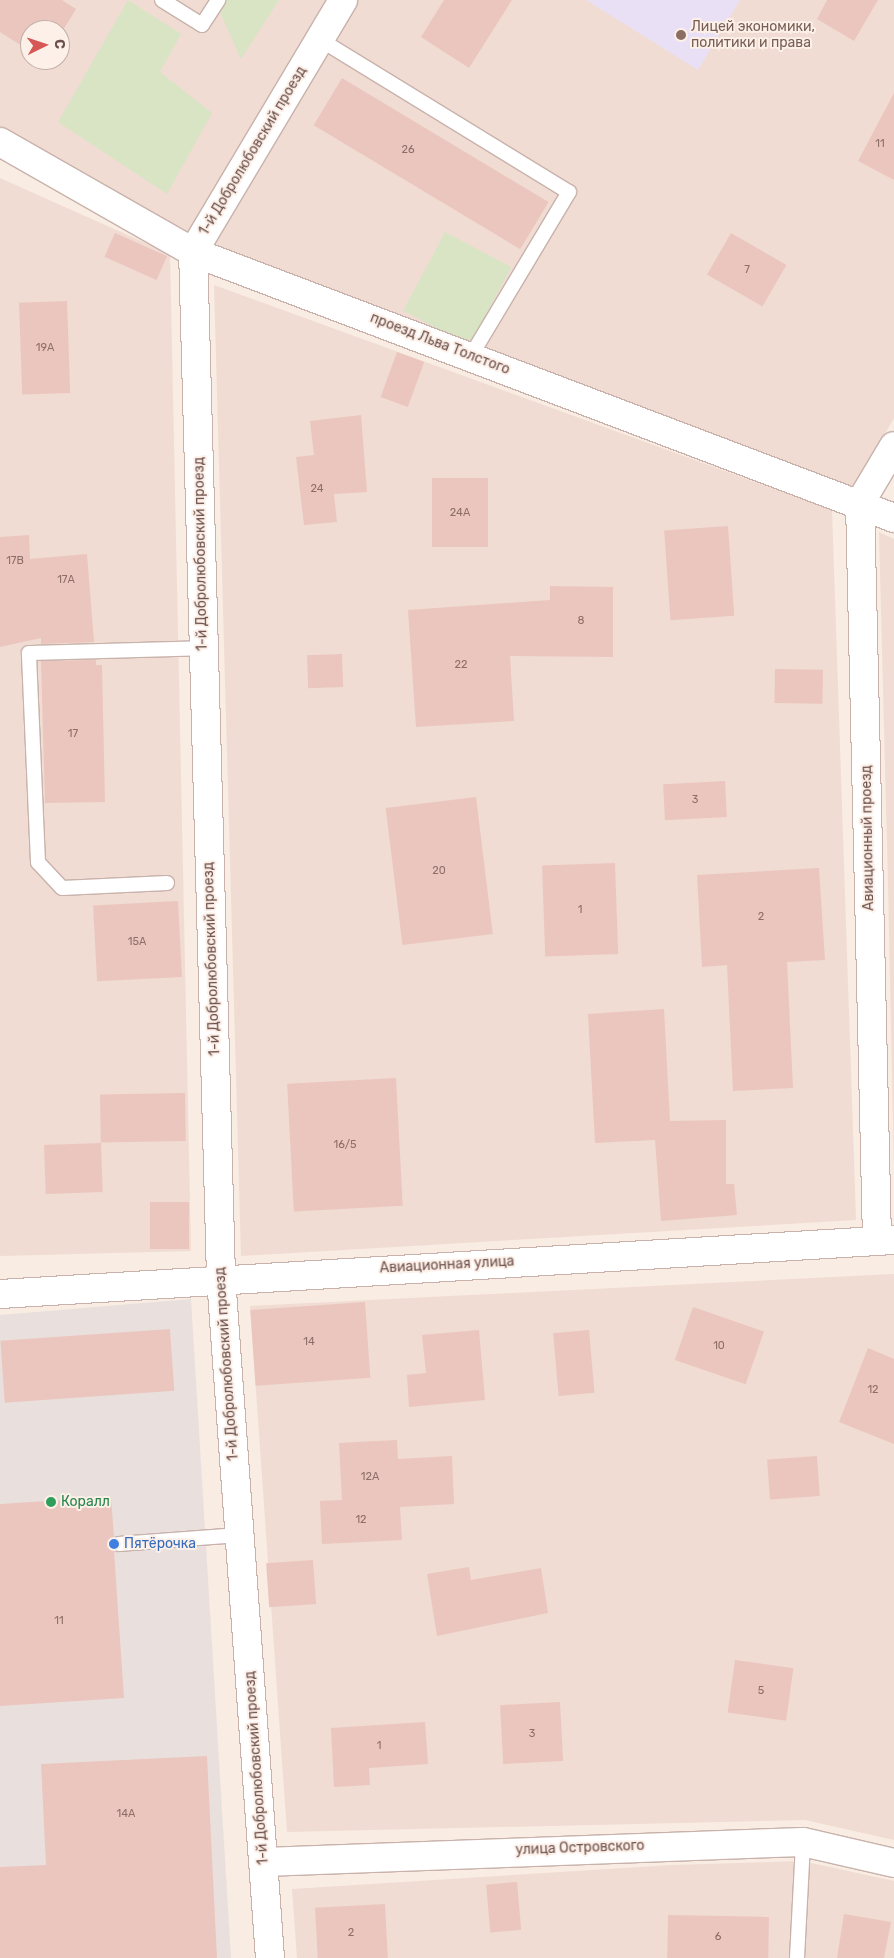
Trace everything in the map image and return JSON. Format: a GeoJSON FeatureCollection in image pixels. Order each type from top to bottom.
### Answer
{"type":"FeatureCollection","features":[{"type":"Feature","properties":{"kind":"street","name":"1-й Добролюбовский проезд"},"geometry":{"type":"LineString","coordinates":[[270,1958],[221,1277],[193,252],[343,0]]}},
{"type":"Feature","properties":{"kind":"street","name":"проезд Льва Толстого"},"geometry":{"type":"LineString","coordinates":[[0,142],[193,252],[860,503],[894,518]]}},
{"type":"Feature","properties":{"kind":"street"},"geometry":{"type":"LineString","coordinates":[[860,503],[894,446]]}},
{"type":"Feature","properties":{"kind":"street","name":"Авиационный проезд"},"geometry":{"type":"LineString","coordinates":[[860,503],[885,1240]]}},
{"type":"Feature","properties":{"kind":"street","name":"Авиационная улица"},"geometry":{"type":"LineString","coordinates":[[0,1294],[221,1277],[885,1240]]}},
{"type":"Feature","properties":{"kind":"street","name":"улица Островского"},"geometry":{"type":"LineString","coordinates":[[264,1862],[803,1842],[894,1863]]}},
{"type":"Feature","properties":{"kind":"lane"},"geometry":{"type":"LineString","coordinates":[[162,0],[202,25],[218,0]]}},
{"type":"Feature","properties":{"kind":"lane"},"geometry":{"type":"LineString","coordinates":[[319,39],[569,192],[471,356]]}},
{"type":"Feature","properties":{"kind":"lane"},"geometry":{"type":"LineString","coordinates":[[167,883],[62,888],[38,862],[28,653],[203,648]]}},
{"type":"Feature","properties":{"kind":"lane"},"geometry":{"type":"LineString","coordinates":[[119,1544],[239,1535]]}},
{"type":"Feature","properties":{"kind":"lane"},"geometry":{"type":"LineString","coordinates":[[797,1958],[803,1842]]}},
{"type":"Feature","properties":{"kind":"shaded area"},"geometry":{"type":"Polygon","coordinates":[[[0,0],[894,0],[894,418],[846,500],[195,245],[0,133],[0,0]]]}},
{"type":"Feature","properties":{"kind":"shaded area","name":"Лицей экономики, политики и права"},"geometry":{"type":"Polygon","coordinates":[[[586,0],[740,0],[698,70],[586,0]]]}},
{"type":"Feature","properties":{"kind":"shaded area"},"geometry":{"type":"Polygon","coordinates":[[[0,178],[170,254],[191,1251],[0,1256],[0,178]]]}},
{"type":"Feature","properties":{"kind":"shaded area"},"geometry":{"type":"Polygon","coordinates":[[[214,285],[832,510],[856,1220],[241,1256],[214,285]]]}},
{"type":"Feature","properties":{"kind":"shaded area"},"geometry":{"type":"Polygon","coordinates":[[[879,532],[894,539],[894,1169],[888,883],[879,532]]]}},
{"type":"Feature","properties":{"kind":"shaded area"},"geometry":{"type":"Polygon","coordinates":[[[894,1274],[894,1840],[805,1820],[287,1832],[250,1306],[894,1274]]]}},
{"type":"Feature","properties":{"kind":"shaded area"},"geometry":{"type":"Polygon","coordinates":[[[191,1299],[231,1958],[0,1958],[0,1315],[191,1299]]]}},
{"type":"Feature","properties":{"kind":"shaded area"},"geometry":{"type":"Polygon","coordinates":[[[802,1861],[894,1881],[894,1958],[297,1958],[292,1889],[672,1865],[802,1861]]]}},
{"type":"Feature","properties":{"kind":"green space"},"geometry":{"type":"Polygon","coordinates":[[[128,0],[181,34],[160,72],[212,113],[167,194],[58,122],[128,0]]]}},
{"type":"Feature","properties":{"kind":"green space"},"geometry":{"type":"Polygon","coordinates":[[[223,0],[279,0],[241,59],[218,8],[223,0]]]}},
{"type":"Feature","properties":{"kind":"green space"},"geometry":{"type":"Polygon","coordinates":[[[445,232],[511,267],[469,346],[403,311],[445,232]]]}},
{"type":"Feature","properties":{"kind":"building"},"geometry":{"type":"Polygon","coordinates":[[[0,0],[62,0],[76,9],[69,20],[20,20],[20,45],[0,32],[0,0]]]}},
{"type":"Feature","properties":{"kind":"building"},"geometry":{"type":"Polygon","coordinates":[[[444,0],[512,0],[469,68],[421,37],[444,0]]]}},
{"type":"Feature","properties":{"kind":"building"},"geometry":{"type":"Polygon","coordinates":[[[827,0],[878,0],[854,41],[817,19],[827,0]]]}},
{"type":"Feature","properties":{"kind":"building"},"geometry":{"type":"Polygon","coordinates":[[[342,78],[549,202],[520,249],[314,125],[342,78]]]}},
{"type":"Feature","properties":{"kind":"building"},"geometry":{"type":"Polygon","coordinates":[[[894,93],[894,180],[858,161],[894,93]]]}},
{"type":"Feature","properties":{"kind":"building"},"geometry":{"type":"Polygon","coordinates":[[[115,233],[167,256],[156,280],[104,257],[115,233]]]}},
{"type":"Feature","properties":{"kind":"building"},"geometry":{"type":"Polygon","coordinates":[[[731,233],[786,265],[762,307],[707,275],[731,233]]]}},
{"type":"Feature","properties":{"kind":"building"},"geometry":{"type":"Polygon","coordinates":[[[67,301],[70,393],[22,395],[19,303],[67,301]]]}},
{"type":"Feature","properties":{"kind":"building"},"geometry":{"type":"Polygon","coordinates":[[[397,352],[424,362],[408,407],[381,397],[397,352]]]}},
{"type":"Feature","properties":{"kind":"building"},"geometry":{"type":"Polygon","coordinates":[[[361,415],[367,492],[334,494],[337,522],[304,525],[296,457],[314,455],[310,421],[361,415]]]}},
{"type":"Feature","properties":{"kind":"building"},"geometry":{"type":"Polygon","coordinates":[[[432,478],[488,478],[488,547],[432,547],[432,478]]]}},
{"type":"Feature","properties":{"kind":"building"},"geometry":{"type":"Polygon","coordinates":[[[728,526],[734,616],[670,620],[664,530],[728,526]]]}},
{"type":"Feature","properties":{"kind":"building"},"geometry":{"type":"Polygon","coordinates":[[[29,535],[30,559],[87,554],[94,642],[41,644],[41,638],[0,647],[0,537],[29,535]]]}},
{"type":"Feature","properties":{"kind":"building"},"geometry":{"type":"Polygon","coordinates":[[[550,586],[613,587],[613,657],[510,656],[514,721],[416,727],[408,610],[550,600],[550,586]]]}},
{"type":"Feature","properties":{"kind":"building"},"geometry":{"type":"Polygon","coordinates":[[[342,654],[343,687],[308,688],[307,655],[342,654]]]}},
{"type":"Feature","properties":{"kind":"building"},"geometry":{"type":"Polygon","coordinates":[[[96,660],[96,665],[102,665],[105,802],[45,803],[41,661],[96,660]]]}},
{"type":"Feature","properties":{"kind":"building"},"geometry":{"type":"Polygon","coordinates":[[[775,669],[823,670],[822,704],[774,703],[775,669]]]}},
{"type":"Feature","properties":{"kind":"building"},"geometry":{"type":"Polygon","coordinates":[[[725,781],[727,817],[665,820],[663,784],[725,781]]]}},
{"type":"Feature","properties":{"kind":"building"},"geometry":{"type":"Polygon","coordinates":[[[476,797],[493,934],[402,945],[386,808],[476,797]]]}},
{"type":"Feature","properties":{"kind":"building"},"geometry":{"type":"Polygon","coordinates":[[[615,863],[618,954],[545,956],[542,866],[615,863]]]}},
{"type":"Feature","properties":{"kind":"building"},"geometry":{"type":"Polygon","coordinates":[[[819,868],[825,960],[787,962],[793,1088],[733,1091],[727,965],[702,967],[697,875],[819,868]]]}},
{"type":"Feature","properties":{"kind":"building"},"geometry":{"type":"Polygon","coordinates":[[[178,901],[182,977],[97,981],[93,905],[178,901]]]}},
{"type":"Feature","properties":{"kind":"building"},"geometry":{"type":"Polygon","coordinates":[[[664,1009],[670,1121],[726,1120],[726,1184],[734,1184],[737,1215],[661,1221],[655,1140],[595,1143],[588,1014],[664,1009]]]}},
{"type":"Feature","properties":{"kind":"building"},"geometry":{"type":"Polygon","coordinates":[[[396,1078],[403,1206],[294,1212],[287,1084],[396,1078]]]}},
{"type":"Feature","properties":{"kind":"building"},"geometry":{"type":"Polygon","coordinates":[[[185,1093],[186,1141],[101,1142],[100,1094],[185,1093]]]}},
{"type":"Feature","properties":{"kind":"building"},"geometry":{"type":"Polygon","coordinates":[[[101,1143],[103,1192],[46,1194],[44,1145],[101,1143]]]}},
{"type":"Feature","properties":{"kind":"building"},"geometry":{"type":"Polygon","coordinates":[[[150,1202],[189,1202],[189,1249],[150,1249],[150,1202]]]}},
{"type":"Feature","properties":{"kind":"building"},"geometry":{"type":"Polygon","coordinates":[[[365,1302],[370,1378],[256,1386],[250,1310],[365,1302]]]}},
{"type":"Feature","properties":{"kind":"building"},"geometry":{"type":"Polygon","coordinates":[[[693,1307],[764,1331],[746,1384],[675,1360],[693,1307]]]}},
{"type":"Feature","properties":{"kind":"building"},"geometry":{"type":"Polygon","coordinates":[[[170,1329],[174,1391],[5,1403],[0,1341],[170,1329]]]}},
{"type":"Feature","properties":{"kind":"building"},"geometry":{"type":"Polygon","coordinates":[[[479,1330],[485,1400],[409,1407],[407,1375],[426,1373],[422,1335],[479,1330]]]}},
{"type":"Feature","properties":{"kind":"building"},"geometry":{"type":"Polygon","coordinates":[[[589,1330],[594,1393],[559,1396],[553,1333],[589,1330]]]}},
{"type":"Feature","properties":{"kind":"building"},"geometry":{"type":"Polygon","coordinates":[[[868,1348],[894,1359],[894,1444],[839,1422],[868,1348]]]}},
{"type":"Feature","properties":{"kind":"building"},"geometry":{"type":"Polygon","coordinates":[[[397,1440],[398,1459],[452,1456],[454,1504],[400,1507],[402,1540],[322,1544],[320,1501],[342,1500],[339,1443],[397,1440]]]}},
{"type":"Feature","properties":{"kind":"building"},"geometry":{"type":"Polygon","coordinates":[[[817,1456],[820,1496],[770,1499],[767,1459],[817,1456]]]}},
{"type":"Feature","properties":{"kind":"building"},"geometry":{"type":"Polygon","coordinates":[[[111,1497],[114,1537],[110,1544],[114,1551],[124,1698],[0,1706],[0,1504],[111,1497]]]}},
{"type":"Feature","properties":{"kind":"building"},"geometry":{"type":"Polygon","coordinates":[[[313,1560],[316,1604],[269,1607],[266,1563],[313,1560]]]}},
{"type":"Feature","properties":{"kind":"building"},"geometry":{"type":"Polygon","coordinates":[[[469,1567],[471,1580],[541,1568],[548,1613],[437,1636],[427,1574],[469,1567]]]}},
{"type":"Feature","properties":{"kind":"building"},"geometry":{"type":"Polygon","coordinates":[[[735,1660],[793,1668],[786,1721],[728,1712],[735,1660]]]}},
{"type":"Feature","properties":{"kind":"building"},"geometry":{"type":"Polygon","coordinates":[[[560,1702],[563,1761],[503,1764],[500,1705],[560,1702]]]}},
{"type":"Feature","properties":{"kind":"building"},"geometry":{"type":"Polygon","coordinates":[[[425,1722],[428,1764],[369,1768],[370,1785],[334,1787],[331,1728],[425,1722]]]}},
{"type":"Feature","properties":{"kind":"building"},"geometry":{"type":"Polygon","coordinates":[[[207,1756],[217,1958],[0,1958],[0,1867],[46,1865],[41,1764],[207,1756]]]}},
{"type":"Feature","properties":{"kind":"building"},"geometry":{"type":"Polygon","coordinates":[[[517,1882],[521,1930],[490,1933],[486,1885],[517,1882]]]}},
{"type":"Feature","properties":{"kind":"building"},"geometry":{"type":"Polygon","coordinates":[[[385,1904],[388,1958],[318,1958],[315,1908],[385,1904]]]}},
{"type":"Feature","properties":{"kind":"building"},"geometry":{"type":"Polygon","coordinates":[[[844,1914],[891,1922],[884,1958],[837,1958],[844,1914]]]}},
{"type":"Feature","properties":{"kind":"building"},"geometry":{"type":"Polygon","coordinates":[[[668,1915],[769,1917],[768,1958],[667,1958],[668,1915]]]}},
{"type":"Feature","properties":{"kind":"place","name":"Лицей экономики, политики и права"},"geometry":{"type":"Point","coordinates":[681,35]}},
{"type":"Feature","properties":{"kind":"place","name":"Коралл"},"geometry":{"type":"Point","coordinates":[51,1502]}},
{"type":"Feature","properties":{"kind":"place","name":"Пятёрочка"},"geometry":{"type":"Point","coordinates":[114,1544]}}]}
